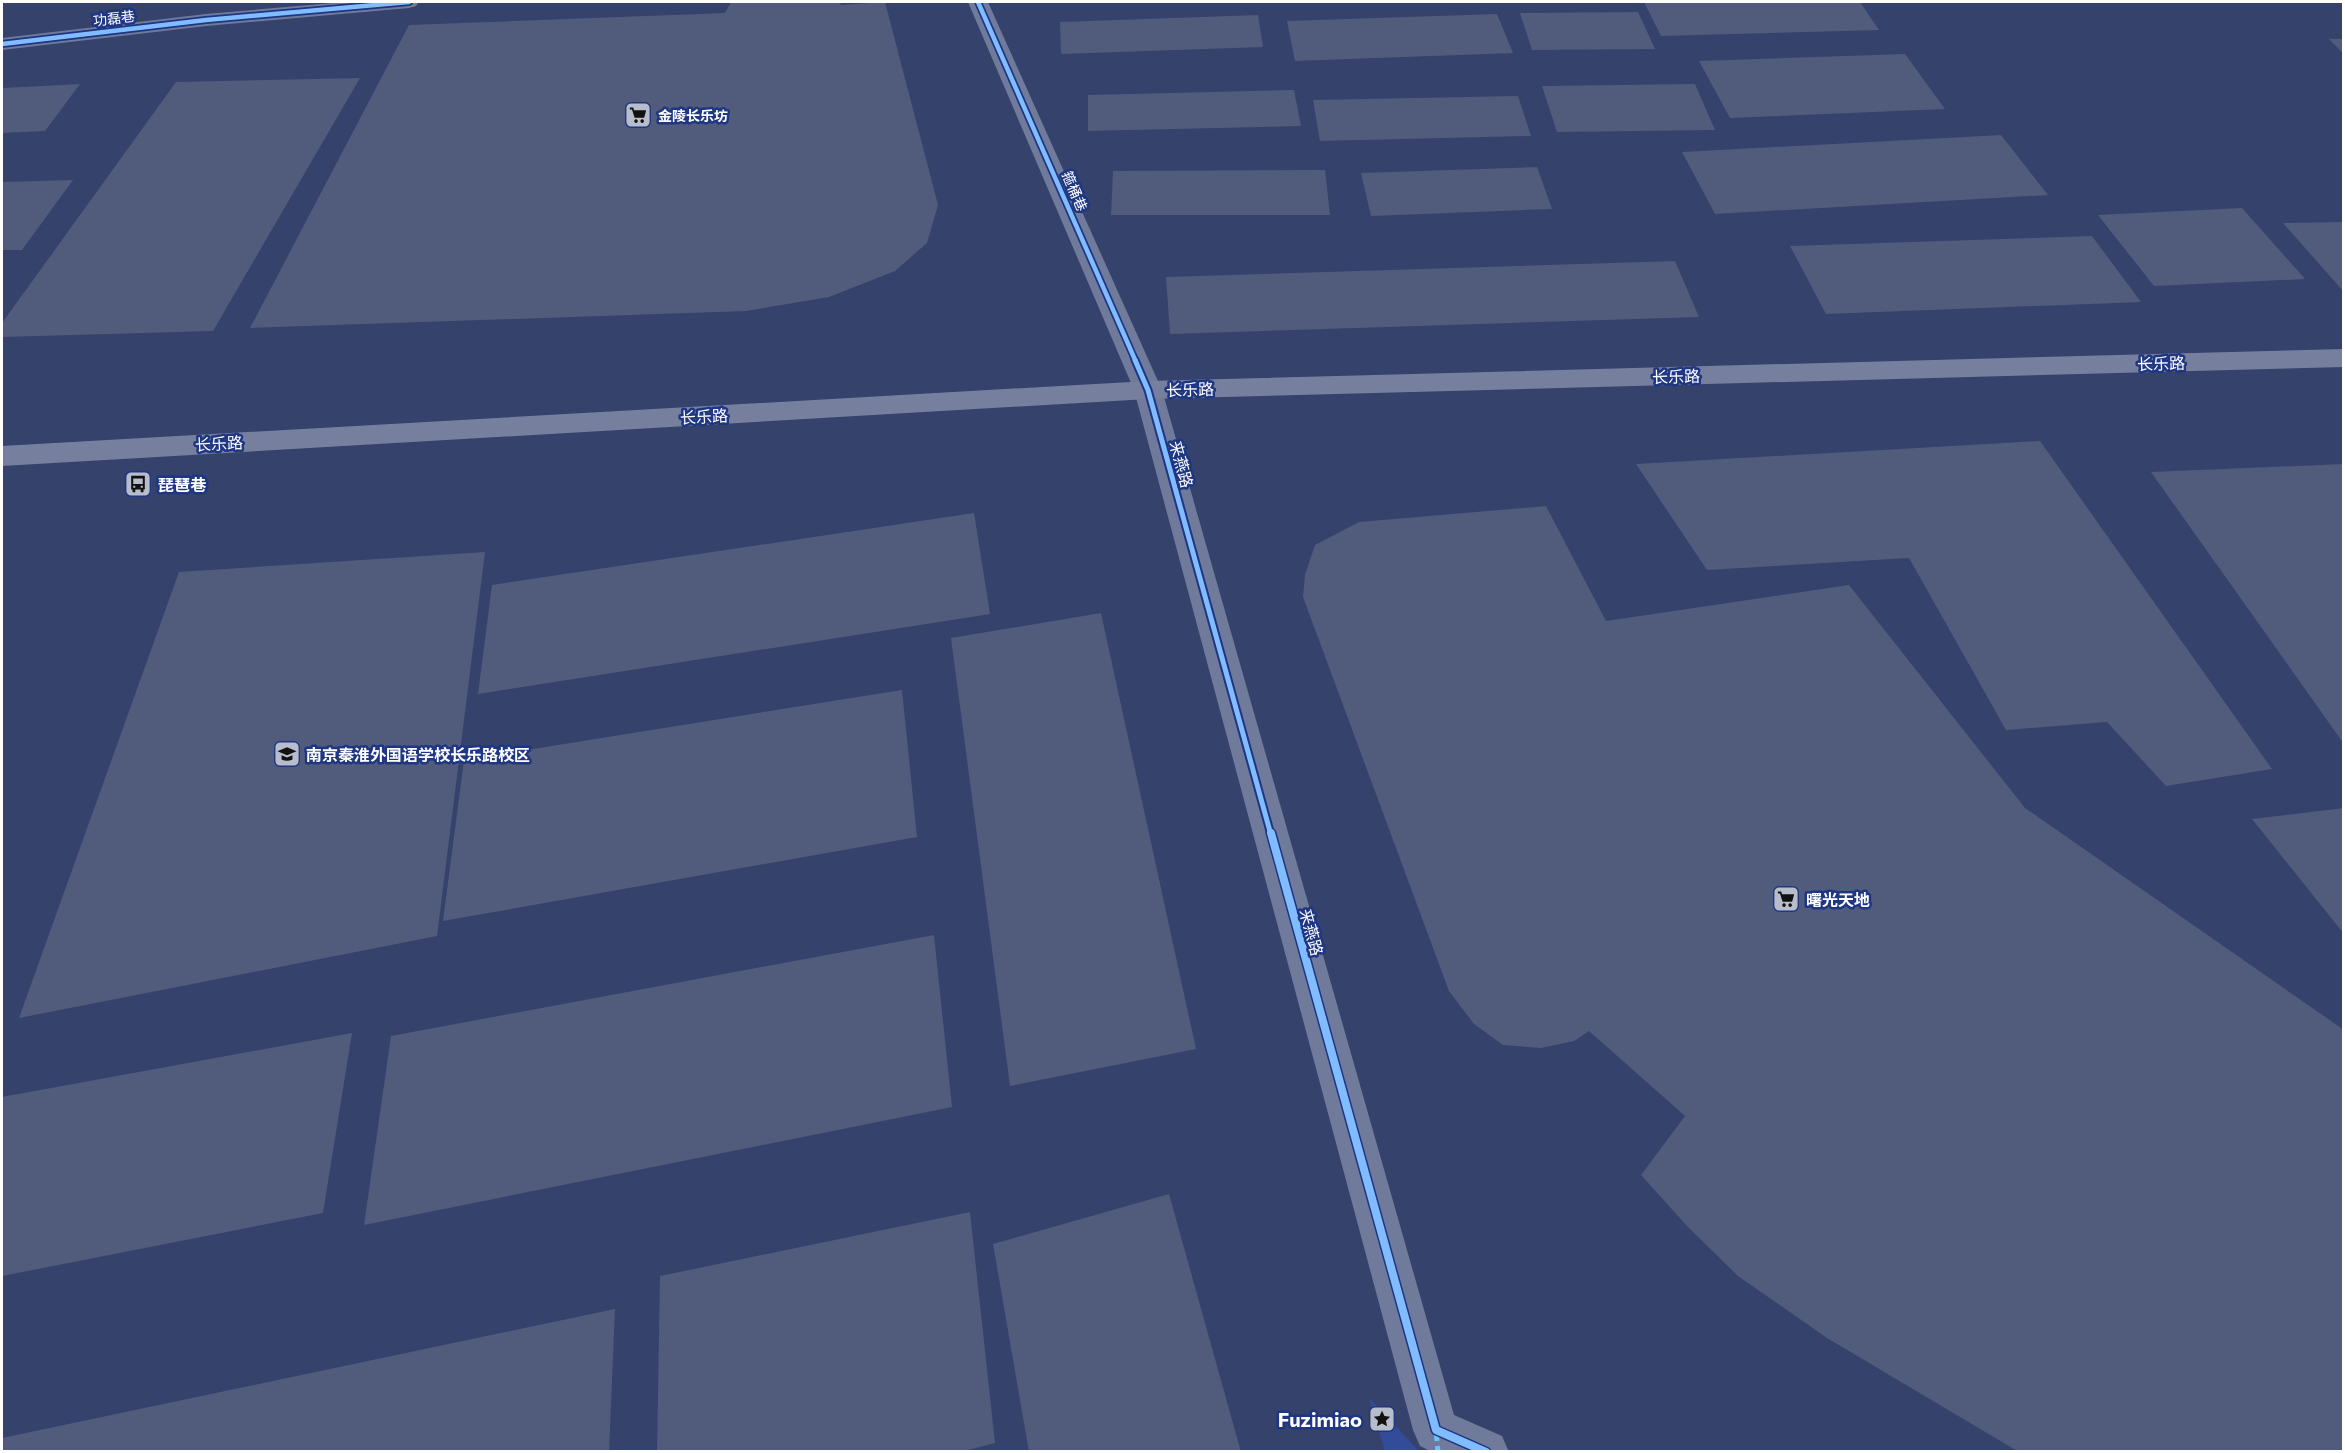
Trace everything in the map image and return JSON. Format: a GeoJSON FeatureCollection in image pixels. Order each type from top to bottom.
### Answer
{"type":"FeatureCollection","features":[{"type":"Feature","properties":{"kind":"main road","name":"长乐路"},"geometry":{"type":"LineString","coordinates":[[2,456],[1148,390],[2343,358]]}},
{"type":"Feature","properties":{"kind":"street","name":"功磊巷"},"geometry":{"type":"LineString","coordinates":[[2,44],[206,20],[409,2]]}},
{"type":"Feature","properties":{"kind":"street","name":"箍桶巷"},"geometry":{"type":"LineString","coordinates":[[978,2],[1148,390]]}},
{"type":"Feature","properties":{"kind":"street","name":"来燕路"},"geometry":{"type":"LineString","coordinates":[[1148,390],[1436,1430],[1486,1452]]}},
{"type":"Feature","properties":{"kind":"shaded area","name":"Fuzimiao"},"geometry":{"type":"Polygon","coordinates":[[[1369,1398],[1419,1451],[1385,1451],[1369,1398]]]}},
{"type":"Feature","properties":{"kind":"building","name":"金陵长乐坊"},"geometry":{"type":"Polygon","coordinates":[[[731,2],[842,2],[840,5],[885,2],[938,205],[927,243],[895,271],[829,297],[746,311],[250,328],[409,25],[725,13],[731,2]]]}},
{"type":"Feature","properties":{"kind":"building"},"geometry":{"type":"Polygon","coordinates":[[[1644,2],[1860,2],[1879,30],[1661,36],[1644,2]]]}},
{"type":"Feature","properties":{"kind":"building"},"geometry":{"type":"Polygon","coordinates":[[[1638,12],[1655,49],[1532,50],[1520,13],[1638,12]]]}},
{"type":"Feature","properties":{"kind":"building"},"geometry":{"type":"Polygon","coordinates":[[[1497,14],[1513,53],[1295,61],[1287,21],[1497,14]]]}},
{"type":"Feature","properties":{"kind":"building"},"geometry":{"type":"Polygon","coordinates":[[[1258,15],[1263,47],[1061,54],[1060,22],[1258,15]]]}},
{"type":"Feature","properties":{"kind":"building"},"geometry":{"type":"Polygon","coordinates":[[[2329,39],[2344,39],[2344,54],[2329,39]]]}},
{"type":"Feature","properties":{"kind":"building"},"geometry":{"type":"Polygon","coordinates":[[[1905,54],[1945,109],[1730,118],[1699,61],[1905,54]]]}},
{"type":"Feature","properties":{"kind":"building"},"geometry":{"type":"Polygon","coordinates":[[[360,78],[213,331],[2,337],[2,323],[176,82],[360,78]]]}},
{"type":"Feature","properties":{"kind":"building"},"geometry":{"type":"Polygon","coordinates":[[[80,84],[45,131],[2,133],[2,88],[80,84]]]}},
{"type":"Feature","properties":{"kind":"building"},"geometry":{"type":"Polygon","coordinates":[[[1695,84],[1715,130],[1557,132],[1542,86],[1695,84]]]}},
{"type":"Feature","properties":{"kind":"building"},"geometry":{"type":"Polygon","coordinates":[[[1294,90],[1301,126],[1088,131],[1088,95],[1294,90]]]}},
{"type":"Feature","properties":{"kind":"building"},"geometry":{"type":"Polygon","coordinates":[[[1518,96],[1531,136],[1320,141],[1313,100],[1518,96]]]}},
{"type":"Feature","properties":{"kind":"building"},"geometry":{"type":"Polygon","coordinates":[[[2001,135],[2048,195],[1715,214],[1682,152],[2001,135]]]}},
{"type":"Feature","properties":{"kind":"building"},"geometry":{"type":"Polygon","coordinates":[[[1537,167],[1552,209],[1371,216],[1361,173],[1537,167]]]}},
{"type":"Feature","properties":{"kind":"building"},"geometry":{"type":"Polygon","coordinates":[[[1325,170],[1330,215],[1111,215],[1113,171],[1325,170]]]}},
{"type":"Feature","properties":{"kind":"building"},"geometry":{"type":"Polygon","coordinates":[[[73,180],[22,250],[2,250],[2,182],[73,180]]]}},
{"type":"Feature","properties":{"kind":"building"},"geometry":{"type":"Polygon","coordinates":[[[2242,208],[2305,279],[2154,286],[2098,215],[2242,208]]]}},
{"type":"Feature","properties":{"kind":"building"},"geometry":{"type":"Polygon","coordinates":[[[2344,222],[2344,292],[2283,223],[2344,222]]]}},
{"type":"Feature","properties":{"kind":"building"},"geometry":{"type":"Polygon","coordinates":[[[2092,236],[2141,302],[1826,314],[1790,246],[2092,236]]]}},
{"type":"Feature","properties":{"kind":"building"},"geometry":{"type":"Polygon","coordinates":[[[1675,261],[1699,317],[1170,334],[1166,277],[1675,261]]]}},
{"type":"Feature","properties":{"kind":"building"},"geometry":{"type":"Polygon","coordinates":[[[2040,441],[2272,769],[2166,786],[2107,722],[2006,730],[1909,558],[1707,570],[1636,464],[2040,441]]]}},
{"type":"Feature","properties":{"kind":"building"},"geometry":{"type":"Polygon","coordinates":[[[2344,464],[2344,744],[2151,472],[2344,464]]]}},
{"type":"Feature","properties":{"kind":"building","name":"曙光天地"},"geometry":{"type":"Polygon","coordinates":[[[1546,506],[1606,621],[1849,585],[2025,808],[2344,1030],[2344,1452],[2019,1452],[1827,1338],[1738,1276],[1688,1227],[1641,1175],[1685,1116],[1589,1031],[1574,1041],[1541,1048],[1503,1045],[1474,1024],[1449,991],[1303,597],[1305,575],[1315,545],[1359,522],[1546,506]]]}},
{"type":"Feature","properties":{"kind":"building"},"geometry":{"type":"Polygon","coordinates":[[[974,513],[990,614],[478,694],[492,585],[974,513]]]}},
{"type":"Feature","properties":{"kind":"building","name":"南京秦淮外国语学校长乐路校区"},"geometry":{"type":"Polygon","coordinates":[[[485,552],[437,936],[19,1018],[179,572],[485,552]]]}},
{"type":"Feature","properties":{"kind":"building"},"geometry":{"type":"Polygon","coordinates":[[[1101,613],[1196,1049],[1010,1086],[951,638],[1101,613]]]}},
{"type":"Feature","properties":{"kind":"building"},"geometry":{"type":"Polygon","coordinates":[[[902,690],[917,837],[443,921],[464,760],[902,690]]]}},
{"type":"Feature","properties":{"kind":"building"},"geometry":{"type":"Polygon","coordinates":[[[2344,808],[2344,934],[2252,819],[2344,808]]]}},
{"type":"Feature","properties":{"kind":"building"},"geometry":{"type":"Polygon","coordinates":[[[934,935],[952,1107],[364,1225],[391,1036],[934,935]]]}},
{"type":"Feature","properties":{"kind":"building"},"geometry":{"type":"Polygon","coordinates":[[[352,1033],[323,1213],[2,1276],[2,1097],[352,1033]]]}},
{"type":"Feature","properties":{"kind":"building"},"geometry":{"type":"Polygon","coordinates":[[[1169,1194],[1241,1452],[1029,1452],[993,1244],[1169,1194]]]}},
{"type":"Feature","properties":{"kind":"building"},"geometry":{"type":"Polygon","coordinates":[[[970,1212],[995,1443],[960,1452],[657,1452],[660,1276],[970,1212]]]}},
{"type":"Feature","properties":{"kind":"building"},"geometry":{"type":"Polygon","coordinates":[[[615,1309],[609,1452],[2,1452],[2,1438],[615,1309]]]}},
{"type":"Feature","properties":{"kind":"marked path"},"geometry":{"type":"LineString","coordinates":[[1436,1430],[1438,1452]]}},
{"type":"Feature","properties":{"kind":"cycle path"},"geometry":{"type":"LineString","coordinates":[[2,44],[206,20],[409,2]]}},
{"type":"Feature","properties":{"kind":"cycle path"},"geometry":{"type":"LineString","coordinates":[[978,2],[1148,390],[1436,1430],[1486,1452]]}},
{"type":"Feature","properties":{"kind":"place","name":"金陵长乐坊"},"geometry":{"type":"Point","coordinates":[638,115]}},
{"type":"Feature","properties":{"kind":"place","name":"琵琶巷"},"geometry":{"type":"Point","coordinates":[138,484]}},
{"type":"Feature","properties":{"kind":"place","name":"南京秦淮外国语学校长乐路校区"},"geometry":{"type":"Point","coordinates":[287,754]}},
{"type":"Feature","properties":{"kind":"place","name":"曙光天地"},"geometry":{"type":"Point","coordinates":[1786,899]}},
{"type":"Feature","properties":{"kind":"place","name":"Fuzimiao"},"geometry":{"type":"Point","coordinates":[1382,1419]}}]}
